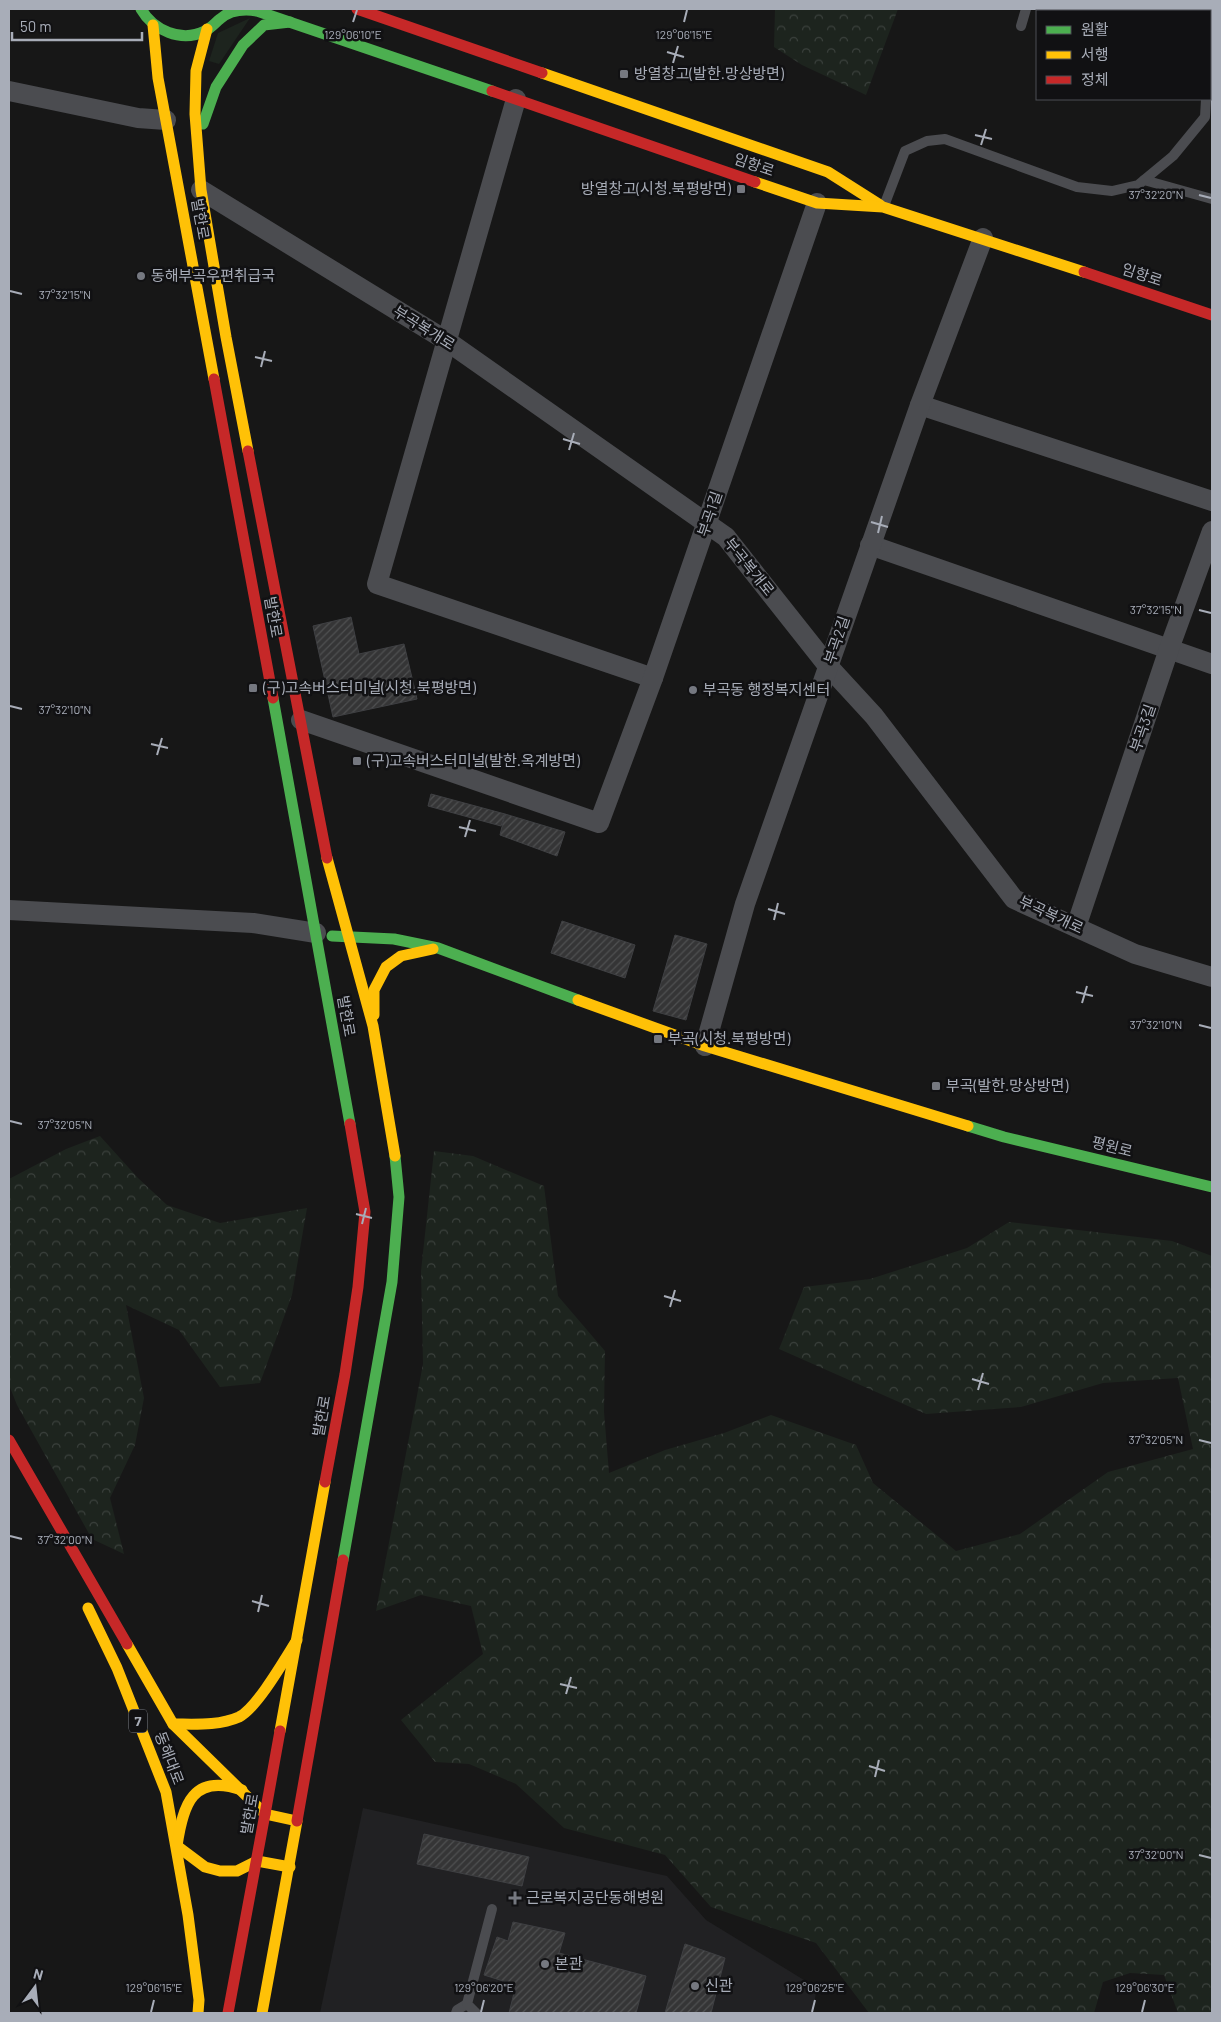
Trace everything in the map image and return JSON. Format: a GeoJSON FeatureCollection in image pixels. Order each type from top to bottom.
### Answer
{"type":"FeatureCollection","features":[{"type":"Feature","properties":{"kind":"street"},"geometry":{"type":"LineString","coordinates":[[141,9],[153,24],[168,33],[184,35],[207,30],[214,26],[226,11]]}},
{"type":"Feature","properties":{"kind":"street"},"geometry":{"type":"LineString","coordinates":[[357,9],[828,172],[883,207]]}},
{"type":"Feature","properties":{"kind":"street","name":"임항로"},"geometry":{"type":"LineString","coordinates":[[226,11],[251,10],[292,22],[817,203],[883,207],[983,238],[1212,315]]}},
{"type":"Feature","properties":{"kind":"street"},"geometry":{"type":"LineString","coordinates":[[197,140],[216,87],[243,45],[264,25],[292,22]]}},
{"type":"Feature","properties":{"kind":"street","name":"발한로"},"geometry":{"type":"LineString","coordinates":[[153,24],[158,78],[316,933],[365,1212],[358,1287],[345,1374],[228,2013]]}},
{"type":"Feature","properties":{"kind":"street","name":"발한로"},"geometry":{"type":"LineString","coordinates":[[207,30],[196,72],[197,140],[201,190],[226,338],[327,858],[373,1026],[395,1155],[399,1196],[392,1282],[297,1821]]}},
{"type":"Feature","properties":{"kind":"street"},"geometry":{"type":"LineString","coordinates":[[9,91],[138,118],[166,120]]}},
{"type":"Feature","properties":{"kind":"street"},"geometry":{"type":"LineString","coordinates":[[516,99],[377,584],[653,678]]}},
{"type":"Feature","properties":{"kind":"street","name":"부곡복개로"},"geometry":{"type":"LineString","coordinates":[[201,190],[447,341],[726,537],[828,666],[874,716],[1014,899],[1135,954],[1212,977]]}},
{"type":"Feature","properties":{"kind":"street","name":"부곡1길"},"geometry":{"type":"LineString","coordinates":[[301,720],[599,823],[653,678],[817,203]]}},
{"type":"Feature","properties":{"kind":"street","name":"부곡2길"},"geometry":{"type":"LineString","coordinates":[[705,1046],[745,904],[920,405],[983,238]]}},
{"type":"Feature","properties":{"kind":"street"},"geometry":{"type":"LineString","coordinates":[[920,405],[1212,501]]}},
{"type":"Feature","properties":{"kind":"street","name":"부곡3길"},"geometry":{"type":"LineString","coordinates":[[1076,927],[1169,649],[1212,530]]}},
{"type":"Feature","properties":{"kind":"street"},"geometry":{"type":"LineString","coordinates":[[870,545],[1212,664]]}},
{"type":"Feature","properties":{"kind":"street"},"geometry":{"type":"LineString","coordinates":[[9,910],[253,924],[316,933]]}},
{"type":"Feature","properties":{"kind":"street","name":"평원로"},"geometry":{"type":"LineString","coordinates":[[316,933],[349,938],[394,939],[438,948],[705,1046],[1004,1137],[1212,1187]]}},
{"type":"Feature","properties":{"kind":"street"},"geometry":{"type":"LineString","coordinates":[[373,1026],[374,990],[386,967],[401,956],[438,948]]}},
{"type":"Feature","properties":{"kind":"street","name":"동해대로"},"geometry":{"type":"LineString","coordinates":[[9,1440],[173,1724],[242,1790]]}},
{"type":"Feature","properties":{"kind":"street"},"geometry":{"type":"LineString","coordinates":[[9,1450],[52,1537]]}},
{"type":"Feature","properties":{"kind":"street","name":"동해대로"},"geometry":{"type":"LineString","coordinates":[[83,1598],[117,1668],[166,1792],[188,1914],[199,2000],[198,2013]]}},
{"type":"Feature","properties":{"kind":"street"},"geometry":{"type":"LineString","coordinates":[[173,1724],[213,1724],[241,1717],[268,1685],[297,1640]]}},
{"type":"Feature","properties":{"kind":"street"},"geometry":{"type":"LineString","coordinates":[[262,2013],[290,1867],[297,1821],[265,1814],[242,1790],[223,1784],[210,1785],[198,1791],[190,1801],[180,1823],[177,1846],[205,1867],[220,1871],[237,1870],[257,1861],[290,1867]]}},
{"type":"Feature","properties":{"kind":"lane"},"geometry":{"type":"LineString","coordinates":[[1021,26],[1026,9]]}},
{"type":"Feature","properties":{"kind":"lane"},"geometry":{"type":"LineString","coordinates":[[883,207],[905,151],[927,141],[945,139],[1077,186],[1112,191],[1138,185],[1173,156],[1205,117],[1206,100]]}},
{"type":"Feature","properties":{"kind":"lane"},"geometry":{"type":"LineString","coordinates":[[1144,180],[1212,199]]}},
{"type":"Feature","properties":{"kind":"lane"},"geometry":{"type":"LineString","coordinates":[[456,2013],[457,2010],[466,2004],[492,1909]]}},
{"type":"Feature","properties":{"kind":"lane"},"geometry":{"type":"LineString","coordinates":[[466,2004],[476,2013]]}},
{"type":"Feature","properties":{"kind":"shaded area","name":"근로복지공단동해병원"},"geometry":{"type":"Polygon","coordinates":[[[363,1808],[667,1876],[706,1920],[817,1988],[812,2013],[320,2013],[363,1808]]]}},
{"type":"Feature","properties":{"kind":"green space"},"geometry":{"type":"Polygon","coordinates":[[[775,9],[898,9],[866,95],[802,65],[774,47],[775,9]]]}},
{"type":"Feature","properties":{"kind":"green space"},"geometry":{"type":"Polygon","coordinates":[[[250,18],[219,64],[209,61],[218,33],[250,18]]]}},
{"type":"Feature","properties":{"kind":"green space"},"geometry":{"type":"Polygon","coordinates":[[[100,1136],[138,1178],[167,1205],[220,1223],[307,1208],[292,1295],[260,1383],[220,1387],[179,1330],[126,1305],[144,1398],[135,1445],[110,1498],[124,1554],[92,1539],[17,1405],[9,1385],[9,1179],[66,1149],[100,1136]]]}},
{"type":"Feature","properties":{"kind":"green space"},"geometry":{"type":"Polygon","coordinates":[[[434,1151],[473,1156],[544,1186],[558,1296],[605,1351],[604,1412],[609,1473],[665,1450],[724,1433],[771,1415],[856,1445],[873,1483],[956,1551],[1020,1534],[1108,1472],[1193,1449],[1178,1378],[1103,1383],[1021,1407],[926,1414],[779,1349],[804,1287],[870,1279],[967,1248],[1009,1222],[1172,1241],[1212,1256],[1212,2013],[1178,2013],[1164,1975],[1130,1973],[1103,1982],[1094,2013],[869,2013],[816,1943],[711,1907],[665,1855],[564,1828],[516,1784],[469,1764],[435,1762],[401,1720],[483,1654],[471,1606],[421,1595],[376,1611],[423,1364],[421,1271],[434,1151]]]}},
{"type":"Feature","properties":{"kind":"building"},"geometry":{"type":"Polygon","coordinates":[[[351,617],[359,654],[404,644],[417,699],[333,717],[313,626],[351,617]]]}},
{"type":"Feature","properties":{"kind":"building"},"geometry":{"type":"Polygon","coordinates":[[[431,794],[505,814],[501,826],[428,806],[431,794]]]}},
{"type":"Feature","properties":{"kind":"building"},"geometry":{"type":"Polygon","coordinates":[[[505,814],[565,832],[557,856],[500,835],[505,814]]]}},
{"type":"Feature","properties":{"kind":"building"},"geometry":{"type":"Polygon","coordinates":[[[562,921],[635,945],[625,978],[551,953],[562,921]]]}},
{"type":"Feature","properties":{"kind":"building"},"geometry":{"type":"Polygon","coordinates":[[[675,935],[707,944],[686,1020],[653,1011],[675,935]]]}},
{"type":"Feature","properties":{"kind":"building"},"geometry":{"type":"Polygon","coordinates":[[[424,1834],[529,1857],[522,1886],[417,1864],[424,1834]]]}},
{"type":"Feature","properties":{"kind":"building","name":"본관"},"geometry":{"type":"Polygon","coordinates":[[[513,1922],[565,1933],[559,1953],[646,1976],[636,2013],[509,2013],[516,1985],[484,1975],[497,1937],[508,1941],[513,1922]]]}},
{"type":"Feature","properties":{"kind":"building","name":"신관"},"geometry":{"type":"Polygon","coordinates":[[[685,1944],[725,1958],[711,2013],[665,2013],[685,1944]]]}},
{"type":"Feature","properties":{"kind":"traffic: fast"},"geometry":{"type":"LineString","coordinates":[[141,9],[160,28],[177,35],[187,36],[205,31],[224,16],[233,12],[242,10],[257,11],[492,91]]}},
{"type":"Feature","properties":{"kind":"traffic: fast"},"geometry":{"type":"LineString","coordinates":[[203,124],[216,87],[243,45],[264,25],[290,22]]}},
{"type":"Feature","properties":{"kind":"traffic: fast"},"geometry":{"type":"LineString","coordinates":[[273,698],[350,1124]]}},
{"type":"Feature","properties":{"kind":"traffic: fast"},"geometry":{"type":"LineString","coordinates":[[332,936],[394,939],[438,948],[578,1000]]}},
{"type":"Feature","properties":{"kind":"traffic: fast"},"geometry":{"type":"LineString","coordinates":[[968,1126],[1004,1137],[1212,1187]]}},
{"type":"Feature","properties":{"kind":"traffic: fast"},"geometry":{"type":"LineString","coordinates":[[343,1560],[392,1282],[399,1197],[395,1156]]}},
{"type":"Feature","properties":{"kind":"traffic: slow"},"geometry":{"type":"LineString","coordinates":[[153,25],[158,78],[214,379]]}},
{"type":"Feature","properties":{"kind":"traffic: slow"},"geometry":{"type":"LineString","coordinates":[[207,29],[196,71],[195,114],[201,190],[248,451]]}},
{"type":"Feature","properties":{"kind":"traffic: slow"},"geometry":{"type":"LineString","coordinates":[[542,73],[828,172],[880,205]]}},
{"type":"Feature","properties":{"kind":"traffic: slow"},"geometry":{"type":"LineString","coordinates":[[755,182],[817,203],[883,207],[1084,272]]}},
{"type":"Feature","properties":{"kind":"traffic: slow"},"geometry":{"type":"LineString","coordinates":[[327,858],[373,1026],[395,1156]]}},
{"type":"Feature","properties":{"kind":"traffic: slow"},"geometry":{"type":"LineString","coordinates":[[374,1015],[374,990],[386,967],[401,956],[433,949]]}},
{"type":"Feature","properties":{"kind":"traffic: slow"},"geometry":{"type":"LineString","coordinates":[[578,1000],[705,1046],[968,1126]]}},
{"type":"Feature","properties":{"kind":"traffic: slow"},"geometry":{"type":"LineString","coordinates":[[280,1731],[325,1482]]}},
{"type":"Feature","properties":{"kind":"traffic: slow"},"geometry":{"type":"LineString","coordinates":[[88,1608],[117,1668],[166,1792],[188,1915],[199,2000],[198,2013]]}},
{"type":"Feature","properties":{"kind":"traffic: slow"},"geometry":{"type":"LineString","coordinates":[[173,1724],[215,1723],[239,1717],[262,1694],[297,1640]]}},
{"type":"Feature","properties":{"kind":"traffic: slow"},"geometry":{"type":"LineString","coordinates":[[127,1644],[173,1724],[265,1814],[297,1821],[262,2013]]}},
{"type":"Feature","properties":{"kind":"traffic: slow"},"geometry":{"type":"LineString","coordinates":[[242,1790],[225,1786],[212,1786],[201,1789],[187,1805],[177,1846],[205,1867],[220,1871],[237,1871],[257,1861],[290,1867]]}},
{"type":"Feature","properties":{"kind":"traffic: jam"},"geometry":{"type":"LineString","coordinates":[[357,9],[542,73]]}},
{"type":"Feature","properties":{"kind":"traffic: jam"},"geometry":{"type":"LineString","coordinates":[[492,91],[755,182]]}},
{"type":"Feature","properties":{"kind":"traffic: jam"},"geometry":{"type":"LineString","coordinates":[[1084,272],[1212,315]]}},
{"type":"Feature","properties":{"kind":"traffic: jam"},"geometry":{"type":"LineString","coordinates":[[214,379],[273,698]]}},
{"type":"Feature","properties":{"kind":"traffic: jam"},"geometry":{"type":"LineString","coordinates":[[248,451],[327,858]]}},
{"type":"Feature","properties":{"kind":"traffic: jam"},"geometry":{"type":"LineString","coordinates":[[325,1482],[345,1374],[358,1287],[365,1212],[350,1124]]}},
{"type":"Feature","properties":{"kind":"traffic: jam"},"geometry":{"type":"LineString","coordinates":[[9,1440],[127,1644]]}},
{"type":"Feature","properties":{"kind":"traffic: jam"},"geometry":{"type":"LineString","coordinates":[[297,1821],[343,1560]]}},
{"type":"Feature","properties":{"kind":"traffic: jam"},"geometry":{"type":"LineString","coordinates":[[265,1814],[280,1731]]}},
{"type":"Feature","properties":{"kind":"traffic: jam"},"geometry":{"type":"LineString","coordinates":[[228,2013],[265,1814]]}},
{"type":"Feature","properties":{"kind":"place","name":"방열창고(발한.망상방면)"},"geometry":{"type":"Point","coordinates":[624,74]}},
{"type":"Feature","properties":{"kind":"place","name":"방열창고(시청.북평방면)"},"geometry":{"type":"Point","coordinates":[741,189]}},
{"type":"Feature","properties":{"kind":"place","name":"동해부곡우편취급국"},"geometry":{"type":"Point","coordinates":[141,276]}},
{"type":"Feature","properties":{"kind":"place","name":"(구)고속버스터미널(시청.북평방면)"},"geometry":{"type":"Point","coordinates":[253,688]}},
{"type":"Feature","properties":{"kind":"place","name":"부곡동 행정복지센터"},"geometry":{"type":"Point","coordinates":[693,690]}},
{"type":"Feature","properties":{"kind":"place","name":"(구)고속버스터미널(발한.옥계방면)"},"geometry":{"type":"Point","coordinates":[357,761]}},
{"type":"Feature","properties":{"kind":"place","name":"부곡(시청.북평방면)"},"geometry":{"type":"Point","coordinates":[658,1039]}},
{"type":"Feature","properties":{"kind":"place","name":"부곡(발한.망상방면)"},"geometry":{"type":"Point","coordinates":[936,1086]}},
{"type":"Feature","properties":{"kind":"place","name":"근로복지공단동해병원"},"geometry":{"type":"Point","coordinates":[515,1898]}},
{"type":"Feature","properties":{"kind":"place","name":"본관"},"geometry":{"type":"Point","coordinates":[545,1964]}},
{"type":"Feature","properties":{"kind":"place","name":"신관"},"geometry":{"type":"Point","coordinates":[695,1986]}}]}
